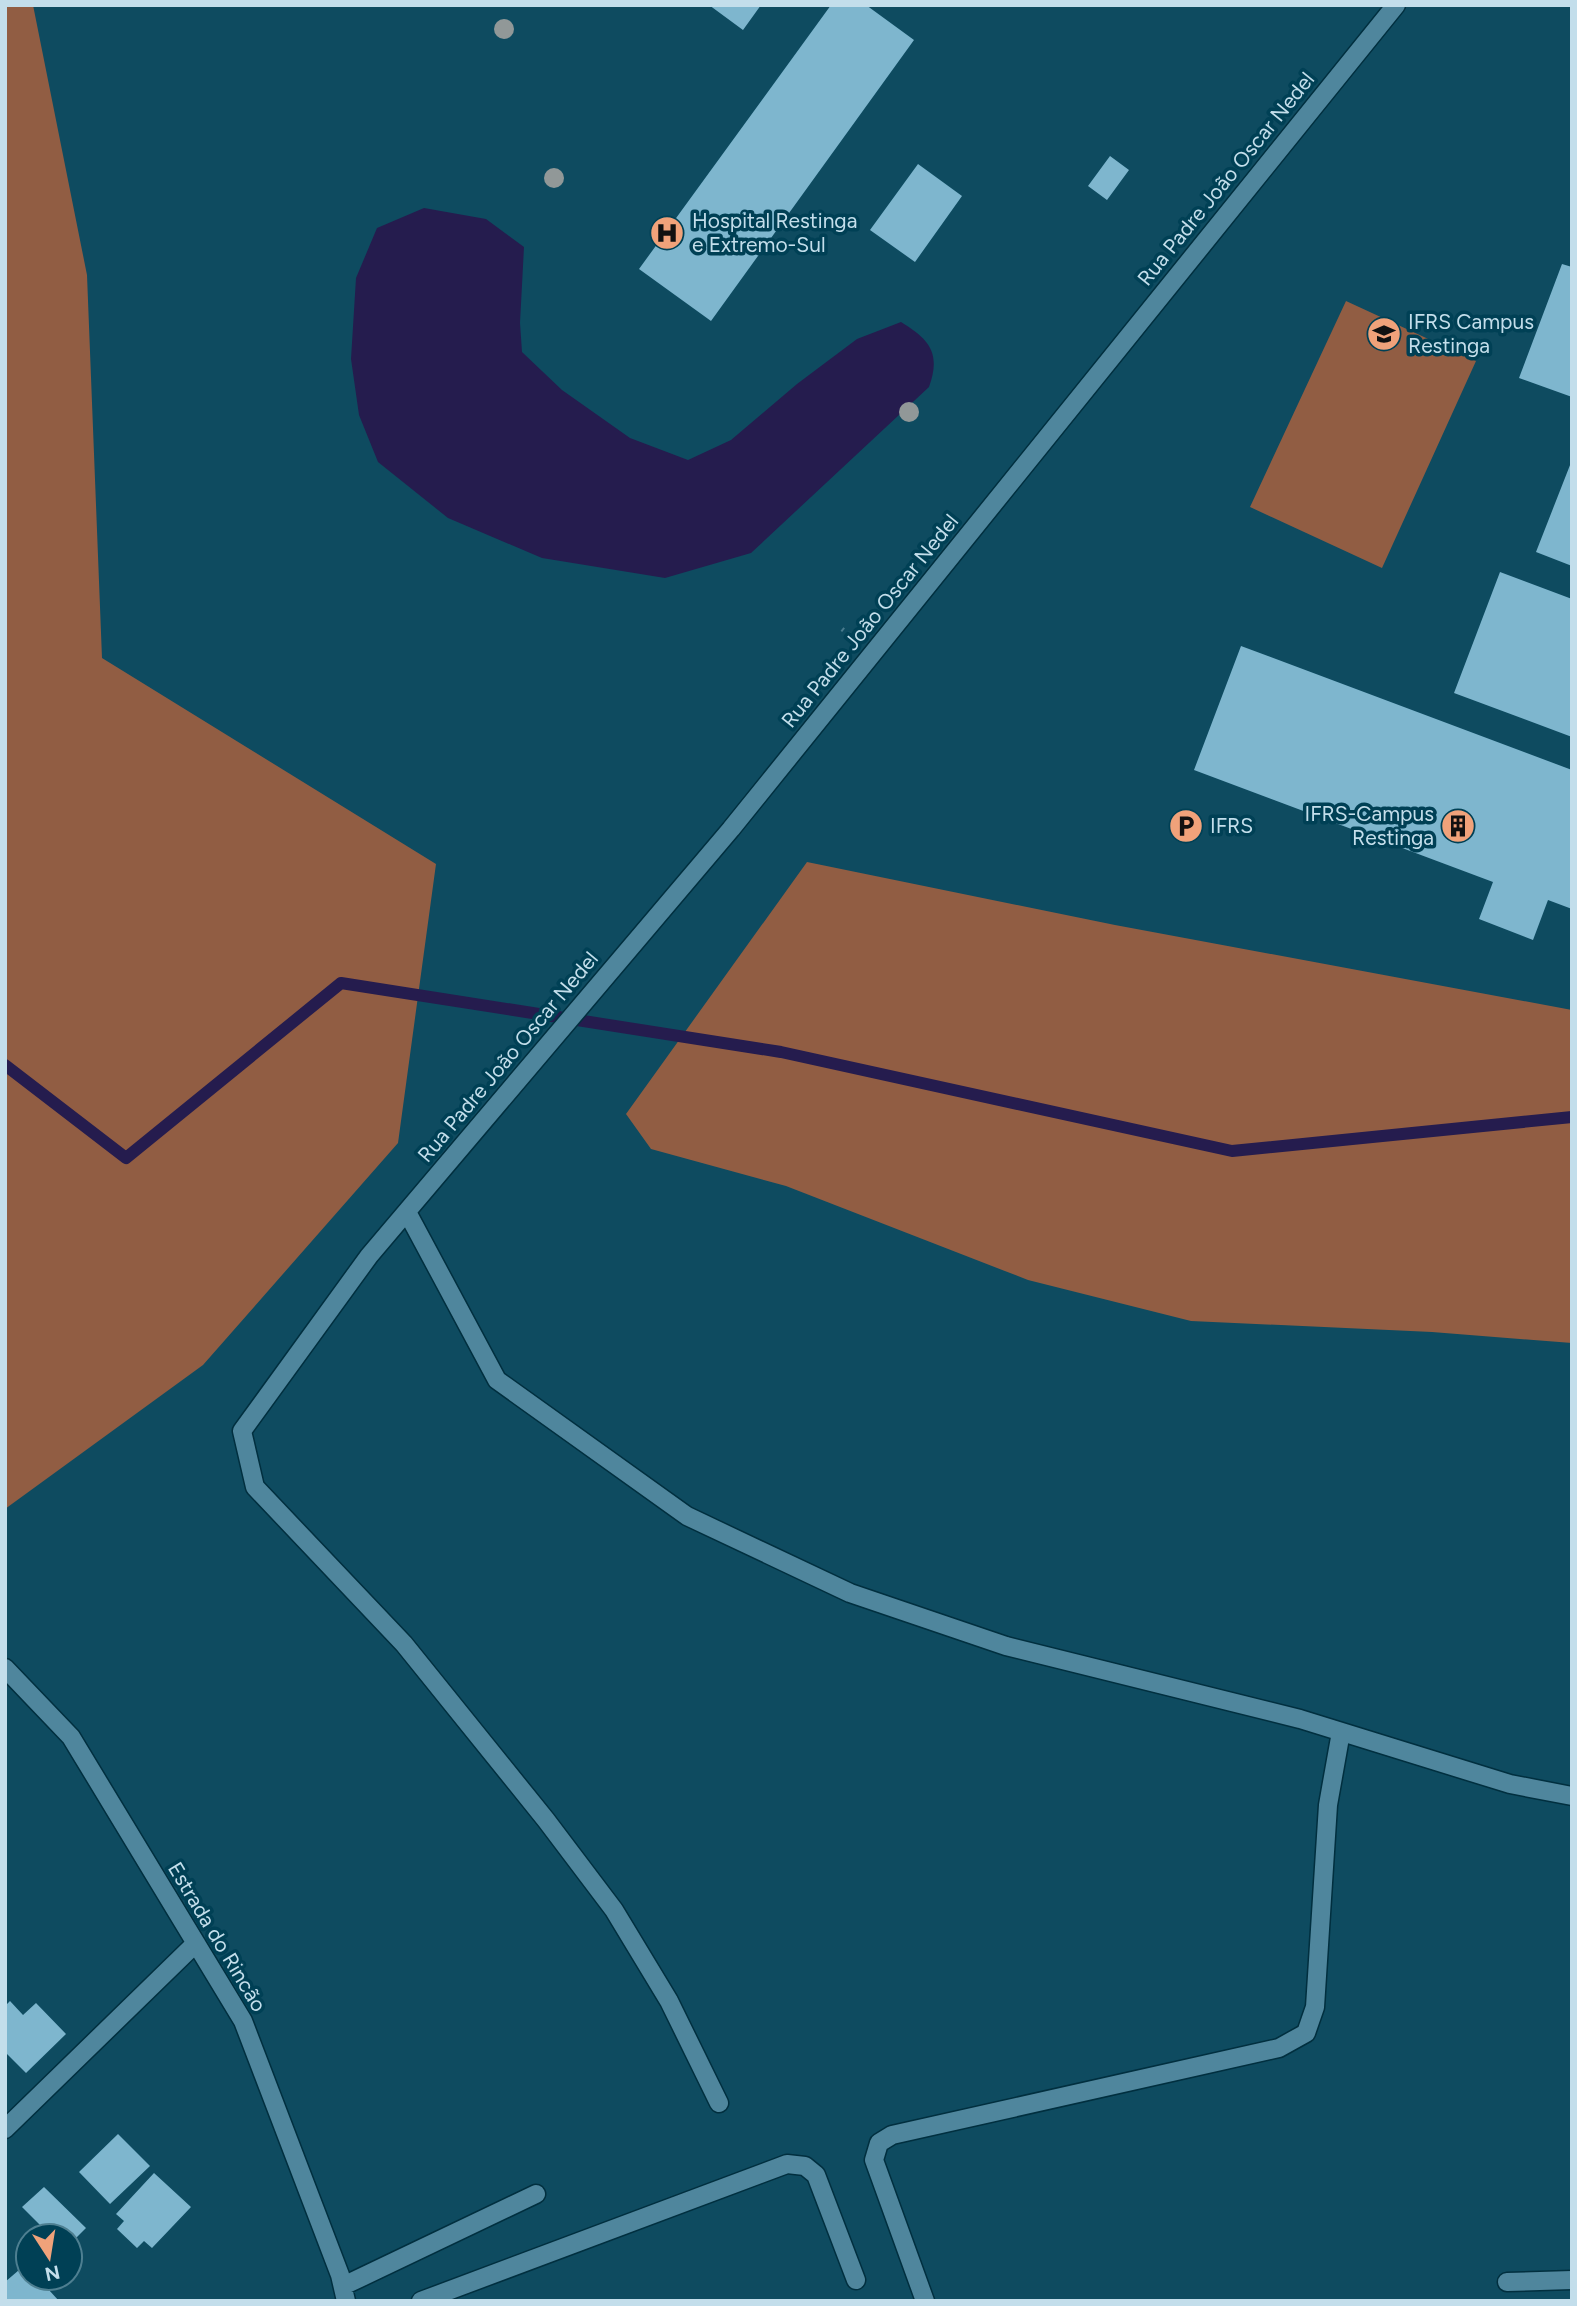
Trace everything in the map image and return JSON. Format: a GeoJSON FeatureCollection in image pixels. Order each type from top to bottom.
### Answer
{"type":"FeatureCollection","features":[{"type":"Feature","properties":{"kind":"street","name":"Rua Padre João Oscar Nedel"},"geometry":{"type":"LineString","coordinates":[[719,2103],[669,2001],[614,1910],[538,1810],[404,1644],[255,1488],[242,1431],[369,1256],[731,829],[1396,5]]}},
{"type":"Feature","properties":{"kind":"street"},"geometry":{"type":"LineString","coordinates":[[407,1212],[497,1380],[687,1516],[850,1593],[1006,1646],[1300,1719],[1510,1784],[1572,1796]]}},
{"type":"Feature","properties":{"kind":"street","name":"Estrada do Rincão"},"geometry":{"type":"LineString","coordinates":[[5,1668],[71,1737],[243,2021],[344,2294]]}},
{"type":"Feature","properties":{"kind":"street"},"geometry":{"type":"LineString","coordinates":[[925,2301],[874,2160],[879,2143],[892,2135],[1279,2048],[1306,2033],[1315,2007],[1328,1805],[1341,1732]]}},
{"type":"Feature","properties":{"kind":"street"},"geometry":{"type":"LineString","coordinates":[[5,2129],[196,1943]]}},
{"type":"Feature","properties":{"kind":"street"},"geometry":{"type":"LineString","coordinates":[[421,2301],[787,2164],[806,2166],[817,2175],[856,2280]]}},
{"type":"Feature","properties":{"kind":"street"},"geometry":{"type":"LineString","coordinates":[[344,2294],[536,2194]]}},
{"type":"Feature","properties":{"kind":"street"},"geometry":{"type":"LineString","coordinates":[[1507,2282],[1572,2280]]}},
{"type":"Feature","properties":{"kind":"shaded area"},"geometry":{"type":"Polygon","coordinates":[[[5,5],[33,5],[87,275],[102,658],[436,864],[398,1143],[203,1365],[5,1509],[5,5]]]}},
{"type":"Feature","properties":{"kind":"shaded area"},"geometry":{"type":"Polygon","coordinates":[[[424,208],[486,219],[524,247],[520,323],[522,352],[562,390],[630,438],[688,460],[731,440],[797,384],[857,339],[901,322],[919,335],[930,348],[934,365],[929,387],[751,553],[665,578],[542,558],[448,518],[378,462],[359,415],[351,359],[356,278],[377,228],[424,208]]]}},
{"type":"Feature","properties":{"kind":"shaded area"},"geometry":{"type":"Polygon","coordinates":[[[1346,301],[1476,361],[1382,568],[1250,507],[1346,301]]]}},
{"type":"Feature","properties":{"kind":"shaded area"},"geometry":{"type":"Polygon","coordinates":[[[807,862],[1115,925],[1572,1010],[1572,1343],[1432,1332],[1191,1321],[1028,1280],[786,1186],[651,1149],[626,1114],[807,862]]]}},
{"type":"Feature","properties":{"kind":"building"},"geometry":{"type":"Polygon","coordinates":[[[709,5],[761,5],[743,30],[709,5]]]}},
{"type":"Feature","properties":{"kind":"building"},"geometry":{"type":"Polygon","coordinates":[[[831,5],[866,5],[914,40],[711,321],[639,269],[831,5]]]}},
{"type":"Feature","properties":{"kind":"building"},"geometry":{"type":"Polygon","coordinates":[[[1110,156],[1129,170],[1107,200],[1088,186],[1110,156]]]}},
{"type":"Feature","properties":{"kind":"building"},"geometry":{"type":"Polygon","coordinates":[[[918,164],[962,196],[915,262],[870,230],[918,164]]]}},
{"type":"Feature","properties":{"kind":"building"},"geometry":{"type":"Polygon","coordinates":[[[1562,264],[1572,267],[1572,397],[1519,378],[1562,264]]]}},
{"type":"Feature","properties":{"kind":"building"},"geometry":{"type":"Polygon","coordinates":[[[1572,460],[1572,566],[1536,552],[1572,460]]]}},
{"type":"Feature","properties":{"kind":"building"},"geometry":{"type":"Polygon","coordinates":[[[1500,572],[1572,599],[1572,737],[1454,693],[1500,572]]]}},
{"type":"Feature","properties":{"kind":"building","name":"IFRS-Campus Restinga"},"geometry":{"type":"Polygon","coordinates":[[[1241,646],[1572,770],[1572,909],[1548,900],[1533,940],[1479,919],[1493,882],[1194,770],[1241,646]]]}},
{"type":"Feature","properties":{"kind":"building"},"geometry":{"type":"Polygon","coordinates":[[[10,2001],[23,2015],[36,2003],[66,2034],[26,2073],[5,2052],[5,2006],[10,2001]]]}},
{"type":"Feature","properties":{"kind":"building"},"geometry":{"type":"Polygon","coordinates":[[[118,2134],[150,2166],[110,2204],[79,2172],[118,2134]]]}},
{"type":"Feature","properties":{"kind":"building"},"geometry":{"type":"Polygon","coordinates":[[[154,2173],[191,2207],[152,2248],[144,2241],[137,2248],[117,2229],[124,2221],[116,2214],[154,2173]]]}},
{"type":"Feature","properties":{"kind":"building"},"geometry":{"type":"Polygon","coordinates":[[[44,2187],[80,2222],[37,2222],[22,2207],[44,2187]]]}},
{"type":"Feature","properties":{"kind":"building"},"geometry":{"type":"Polygon","coordinates":[[[14,2274],[14,2292],[51,2292],[59,2301],[5,2301],[5,2282],[14,2274]]]}},
{"type":"Feature","properties":{"kind":"waterway"},"geometry":{"type":"LineString","coordinates":[[5,1065],[126,1158],[341,983],[781,1052],[1232,1151],[1572,1117]]}},
{"type":"Feature","properties":{"kind":"place","name":"Hospital Restinga e Extremo-Sul"},"geometry":{"type":"Point","coordinates":[667,233]}},
{"type":"Feature","properties":{"kind":"place","name":"IFRS Campus Restinga"},"geometry":{"type":"Point","coordinates":[1384,334]}},
{"type":"Feature","properties":{"kind":"place","name":"IFRS"},"geometry":{"type":"Point","coordinates":[1186,826]}},
{"type":"Feature","properties":{"kind":"place","name":"IFRS-Campus Restinga"},"geometry":{"type":"Point","coordinates":[1458,826]}}]}
